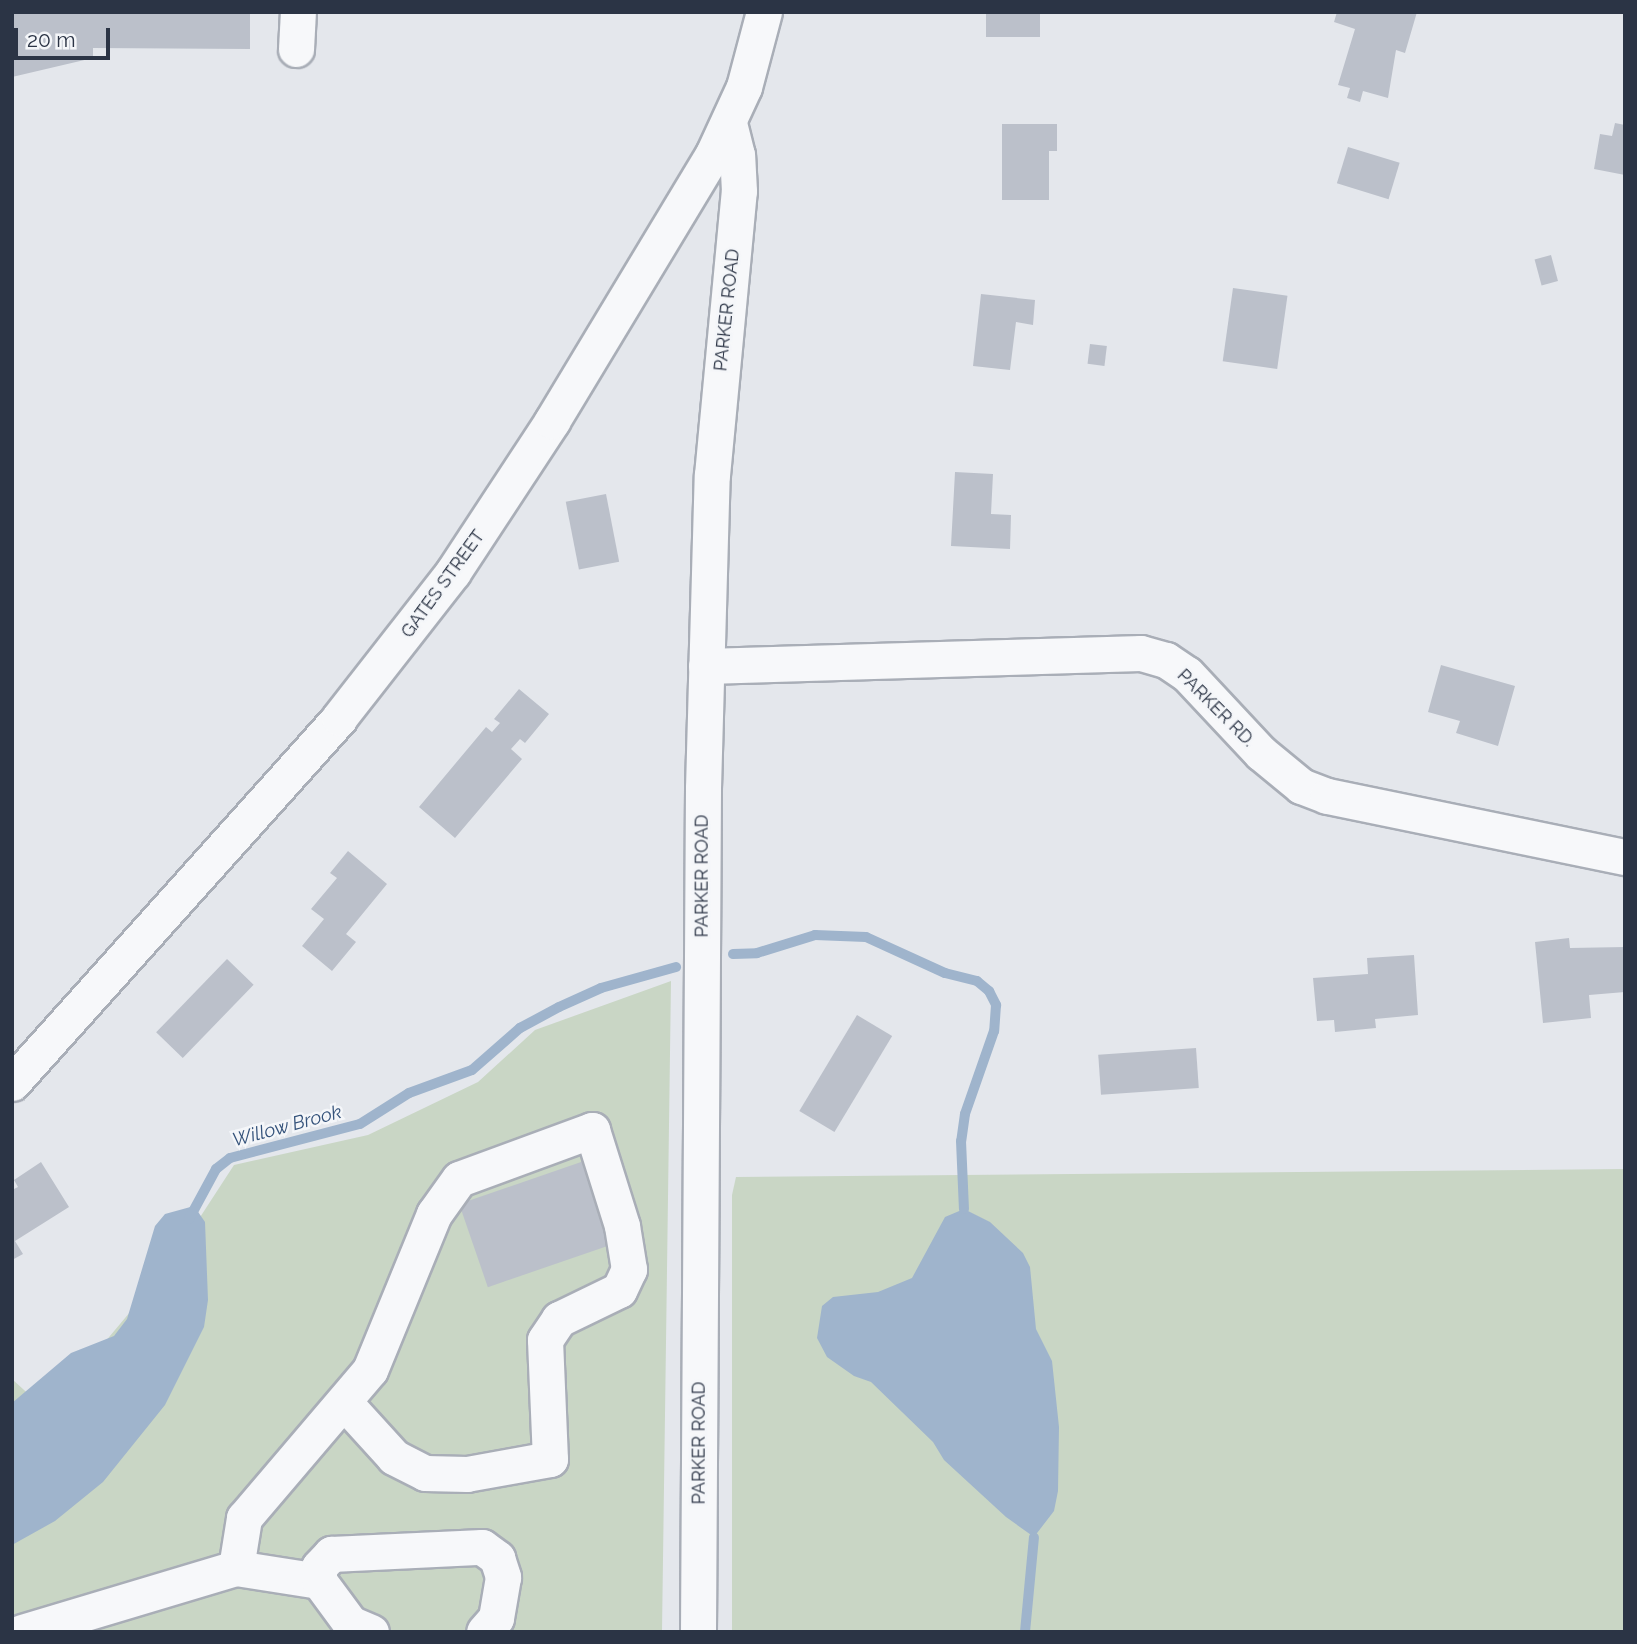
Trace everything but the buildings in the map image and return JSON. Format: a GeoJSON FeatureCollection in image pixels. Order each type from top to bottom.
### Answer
{"type":"FeatureCollection","features":[{"type":"Feature","properties":{"kind":"street"},"geometry":{"type":"LineString","coordinates":[[296,49],[298,12]]}},
{"type":"Feature","properties":{"kind":"street","name":"GATES STREET"},"geometry":{"type":"LineString","coordinates":[[12,1083],[197,881],[411,629],[552,421],[729,123],[764,12]]}},
{"type":"Feature","properties":{"kind":"street","name":"PARKER ROAD"},"geometry":{"type":"LineString","coordinates":[[698,1632],[706,666],[712,475],[738,191],[737,155],[729,123]]}},
{"type":"Feature","properties":{"kind":"street","name":"PARKER RD."},"geometry":{"type":"LineString","coordinates":[[706,666],[1141,653],[1166,660],[1187,674],[1261,753],[1301,786],[1327,796],[1625,857]]}},
{"type":"Feature","properties":{"kind":"street"},"geometry":{"type":"LineString","coordinates":[[236,1568],[244,1518],[370,1370],[434,1214],[459,1178],[592,1130],[622,1226],[629,1269],[620,1290],[559,1319],[545,1340],[550,1459],[467,1474],[425,1473],[394,1457],[344,1402]]}},
{"type":"Feature","properties":{"kind":"street"},"geometry":{"type":"LineString","coordinates":[[371,1632],[349,1623],[319,1581],[319,1567],[331,1554],[482,1547],[497,1558],[503,1577],[496,1618],[484,1632]]}},
{"type":"Feature","properties":{"kind":"street"},"geometry":{"type":"LineString","coordinates":[[22,1632],[236,1568],[319,1581]]}},
{"type":"Feature","properties":{"kind":"green space"},"geometry":{"type":"Polygon","coordinates":[[[671,981],[662,1632],[12,1632],[12,1379],[47,1411],[167,1268],[234,1165],[368,1135],[478,1082],[535,1030],[671,981]]]}},
{"type":"Feature","properties":{"kind":"green space"},"geometry":{"type":"Polygon","coordinates":[[[1625,1169],[1625,1632],[732,1632],[732,1195],[736,1177],[1625,1169]]]}},
{"type":"Feature","properties":{"kind":"water"},"geometry":{"type":"Polygon","coordinates":[[[194,1206],[205,1222],[208,1300],[204,1327],[165,1405],[103,1482],[55,1521],[12,1545],[12,1403],[71,1353],[114,1336],[127,1319],[155,1226],[165,1214],[194,1206]]]}},
{"type":"Feature","properties":{"kind":"water"},"geometry":{"type":"Polygon","coordinates":[[[964,1209],[990,1222],[1023,1253],[1030,1267],[1036,1329],[1052,1361],[1059,1427],[1058,1491],[1054,1511],[1034,1537],[1006,1517],[944,1460],[933,1442],[871,1382],[854,1376],[827,1357],[817,1338],[822,1306],[833,1297],[878,1292],[912,1278],[945,1217],[964,1209]]]}},
{"type":"Feature","properties":{"kind":"waterway","name":"Willow Brook"},"geometry":{"type":"LineString","coordinates":[[733,954],[757,953],[815,935],[866,937],[945,973],[977,981],[989,991],[996,1005],[994,1031],[965,1114],[961,1141],[964,1209]]}},
{"type":"Feature","properties":{"kind":"waterway","name":"Willow Brook"},"geometry":{"type":"LineString","coordinates":[[189,1219],[216,1169],[230,1158],[360,1124],[409,1093],[472,1070],[520,1028],[559,1007],[601,988],[676,967]]}},
{"type":"Feature","properties":{"kind":"waterway","name":"Willow Brook"},"geometry":{"type":"LineString","coordinates":[[1025,1632],[1034,1537]]}}]}
